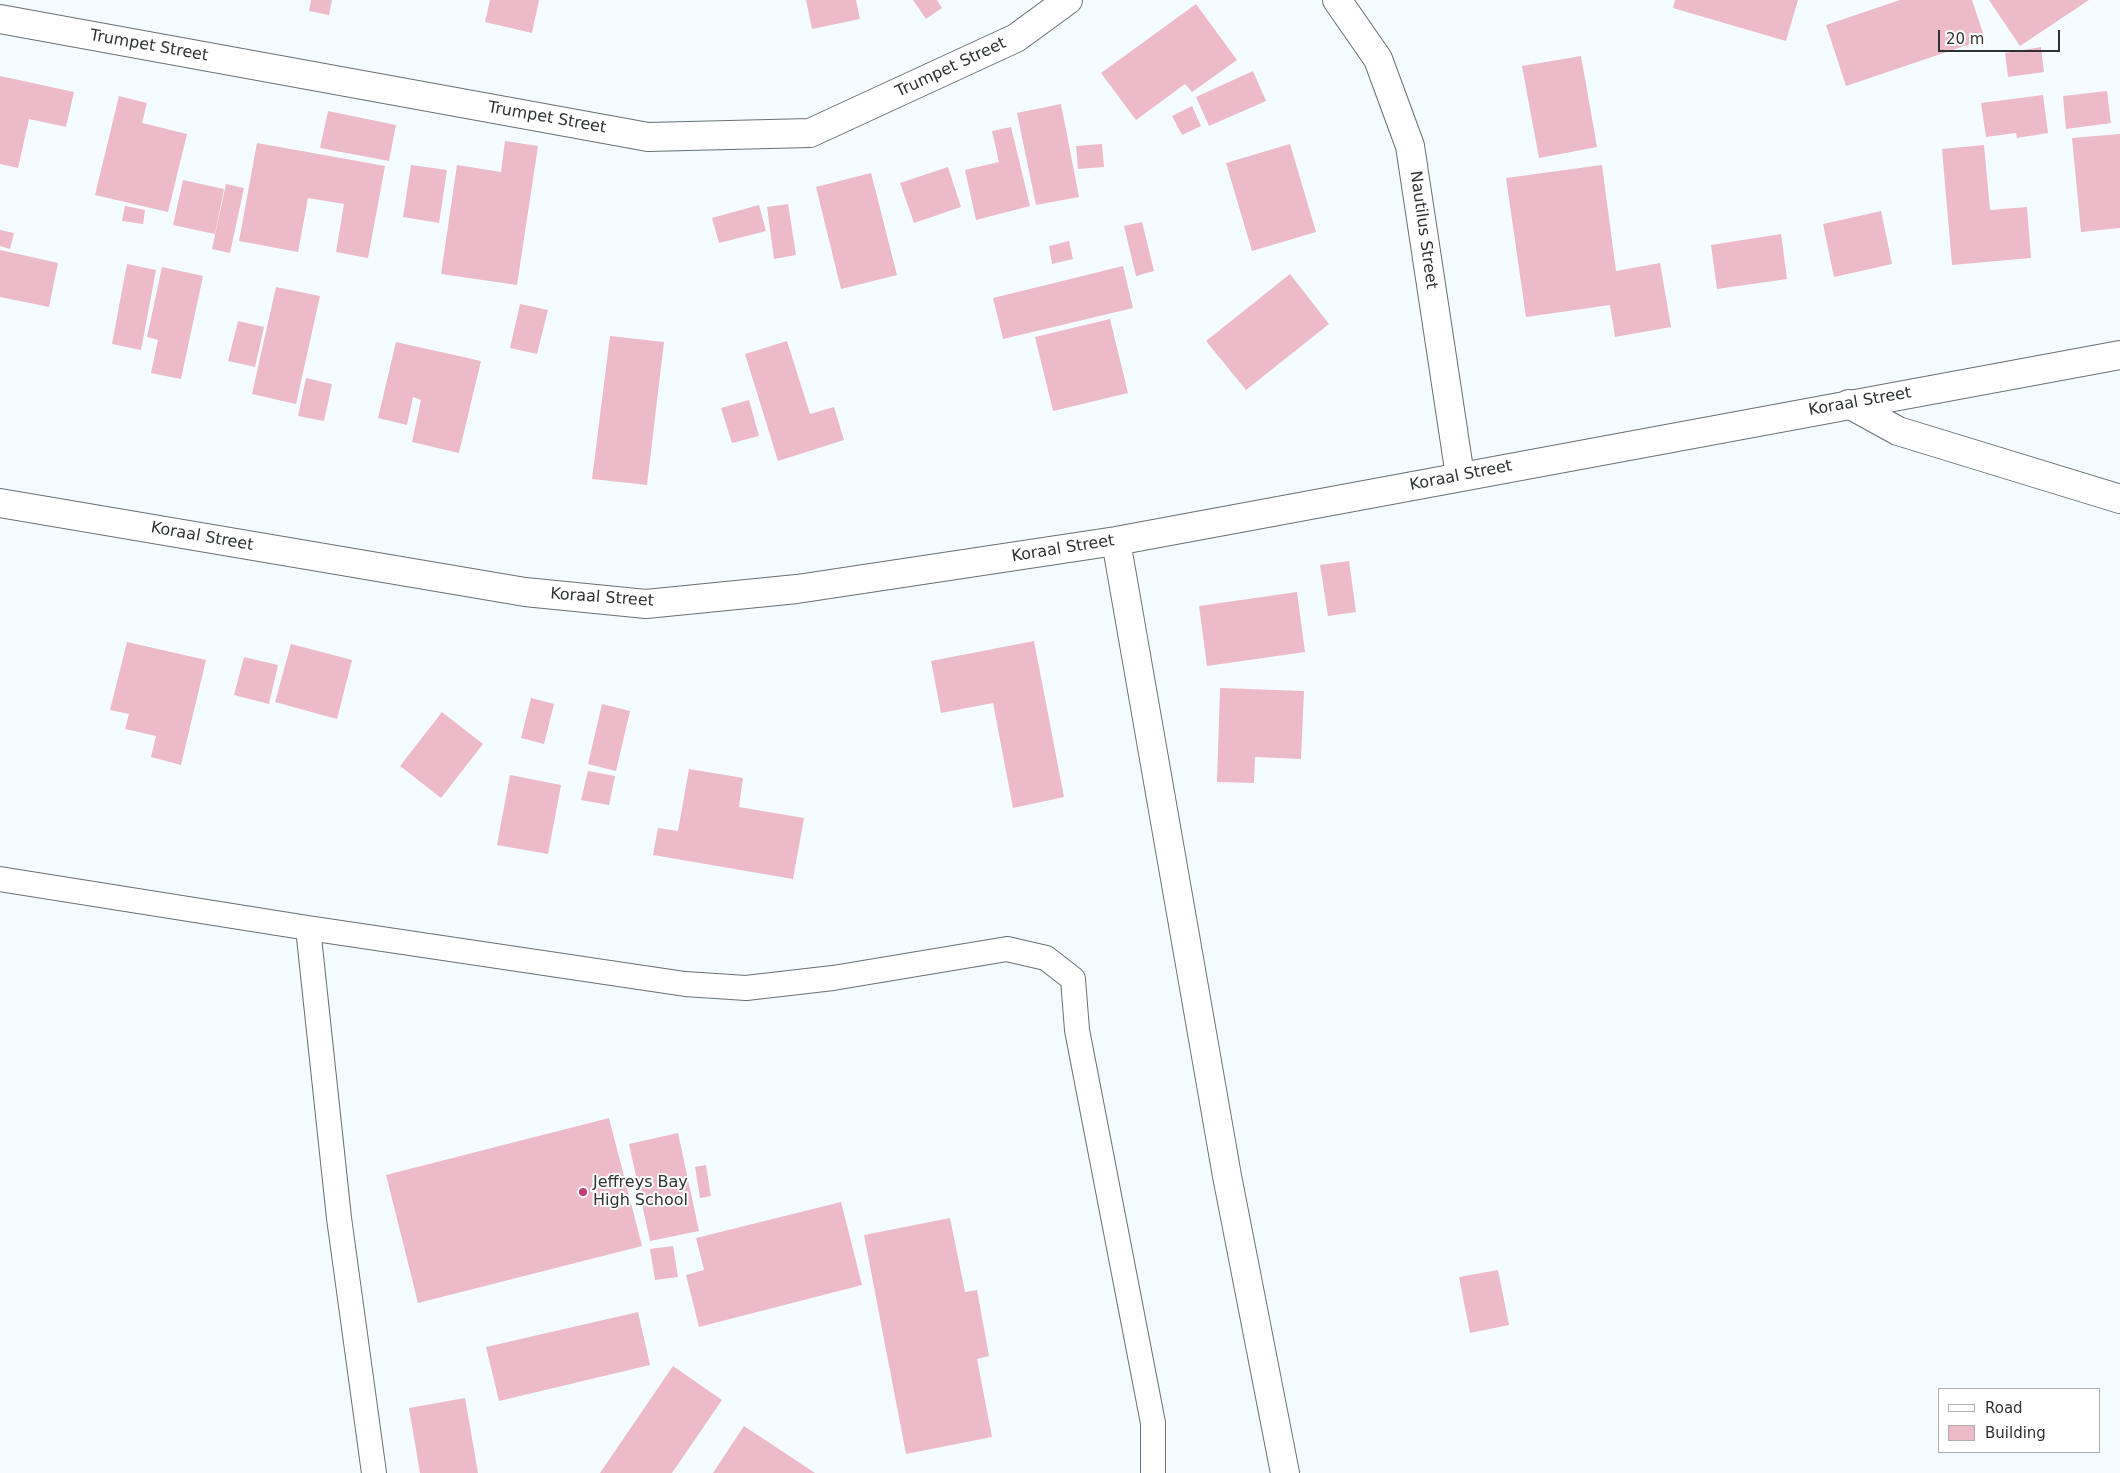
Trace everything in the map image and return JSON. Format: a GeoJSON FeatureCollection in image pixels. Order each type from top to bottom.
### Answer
{"type":"FeatureCollection","features":[{"type":"Feature","properties":{"kind":"street","name":"Trumpet Street"},"geometry":{"type":"LineString","coordinates":[[0,19],[648,137],[810,133],[1016,38],[1068,0]]}},
{"type":"Feature","properties":{"kind":"street","name":"Nautilus Street"},"geometry":{"type":"LineString","coordinates":[[1337,0],[1378,59],[1410,146],[1460,476]]}},
{"type":"Feature","properties":{"kind":"street","name":"Koraal Street"},"geometry":{"type":"LineString","coordinates":[[0,504],[526,592],[646,604],[797,589],[1116,541],[2120,355]]}},
{"type":"Feature","properties":{"kind":"street"},"geometry":{"type":"LineString","coordinates":[[1850,404],[1898,432],[2120,499]]}},
{"type":"Feature","properties":{"kind":"street"},"geometry":{"type":"LineString","coordinates":[[1116,541],[1227,1176],[1285,1473]]}},
{"type":"Feature","properties":{"kind":"lane"},"geometry":{"type":"LineString","coordinates":[[0,879],[308,928],[685,984],[746,988],[833,978],[1007,949],[1046,958],[1073,979],[1077,1030],[1153,1423],[1153,1473]]}},
{"type":"Feature","properties":{"kind":"lane"},"geometry":{"type":"LineString","coordinates":[[308,928],[339,1218],[374,1473]]}},
{"type":"Feature","properties":{"kind":"building"},"geometry":{"type":"Polygon","coordinates":[[[311,0],[332,0],[329,15],[309,11],[311,0]]]}},
{"type":"Feature","properties":{"kind":"building"},"geometry":{"type":"Polygon","coordinates":[[[490,0],[539,0],[532,33],[485,22],[490,0]]]}},
{"type":"Feature","properties":{"kind":"building"},"geometry":{"type":"Polygon","coordinates":[[[806,0],[856,0],[860,19],[812,29],[806,0]]]}},
{"type":"Feature","properties":{"kind":"building"},"geometry":{"type":"Polygon","coordinates":[[[913,0],[937,0],[942,8],[926,19],[913,0]]]}},
{"type":"Feature","properties":{"kind":"building"},"geometry":{"type":"Polygon","coordinates":[[[1675,0],[1798,0],[1786,41],[1673,8],[1675,0]]]}},
{"type":"Feature","properties":{"kind":"building"},"geometry":{"type":"Polygon","coordinates":[[[1900,0],[1972,0],[1985,39],[1846,86],[1826,25],[1900,0]]]}},
{"type":"Feature","properties":{"kind":"building"},"geometry":{"type":"Polygon","coordinates":[[[1989,0],[2089,0],[2020,46],[1989,0]]]}},
{"type":"Feature","properties":{"kind":"building"},"geometry":{"type":"Polygon","coordinates":[[[1196,4],[1237,60],[1192,92],[1185,84],[1136,120],[1101,73],[1196,4]]]}},
{"type":"Feature","properties":{"kind":"building"},"geometry":{"type":"Polygon","coordinates":[[[2041,47],[2044,72],[2008,77],[2005,53],[2041,47]]]}},
{"type":"Feature","properties":{"kind":"building"},"geometry":{"type":"Polygon","coordinates":[[[1581,56],[1597,147],[1539,158],[1522,66],[1581,56]]]}},
{"type":"Feature","properties":{"kind":"building"},"geometry":{"type":"Polygon","coordinates":[[[1253,71],[1266,101],[1209,126],[1196,97],[1253,71]]]}},
{"type":"Feature","properties":{"kind":"building"},"geometry":{"type":"Polygon","coordinates":[[[0,76],[74,92],[66,127],[29,119],[18,168],[0,164],[0,76]]]}},
{"type":"Feature","properties":{"kind":"building"},"geometry":{"type":"Polygon","coordinates":[[[2107,91],[2111,123],[2066,129],[2063,96],[2107,91]]]}},
{"type":"Feature","properties":{"kind":"building"},"geometry":{"type":"Polygon","coordinates":[[[2043,95],[2048,133],[2017,138],[2016,133],[1986,137],[1981,103],[2043,95]]]}},
{"type":"Feature","properties":{"kind":"building"},"geometry":{"type":"Polygon","coordinates":[[[119,96],[147,103],[142,123],[187,134],[168,212],[95,195],[119,96]]]}},
{"type":"Feature","properties":{"kind":"building"},"geometry":{"type":"Polygon","coordinates":[[[1061,104],[1079,197],[1036,205],[1017,113],[1061,104]]]}},
{"type":"Feature","properties":{"kind":"building"},"geometry":{"type":"Polygon","coordinates":[[[1192,106],[1201,126],[1182,135],[1172,116],[1192,106]]]}},
{"type":"Feature","properties":{"kind":"building"},"geometry":{"type":"Polygon","coordinates":[[[328,111],[396,125],[389,161],[320,148],[328,111]]]}},
{"type":"Feature","properties":{"kind":"building"},"geometry":{"type":"Polygon","coordinates":[[[1011,127],[1030,206],[976,220],[965,170],[999,162],[992,131],[1011,127]]]}},
{"type":"Feature","properties":{"kind":"building"},"geometry":{"type":"Polygon","coordinates":[[[2120,134],[2120,228],[2081,232],[2072,138],[2120,134]]]}},
{"type":"Feature","properties":{"kind":"building"},"geometry":{"type":"Polygon","coordinates":[[[505,141],[538,146],[517,285],[441,274],[457,165],[501,172],[505,141]]]}},
{"type":"Feature","properties":{"kind":"building"},"geometry":{"type":"Polygon","coordinates":[[[257,143],[385,166],[368,258],[336,252],[344,204],[308,198],[298,252],[239,241],[257,143]]]}},
{"type":"Feature","properties":{"kind":"building"},"geometry":{"type":"Polygon","coordinates":[[[1102,144],[1104,167],[1078,169],[1076,146],[1102,144]]]}},
{"type":"Feature","properties":{"kind":"building"},"geometry":{"type":"Polygon","coordinates":[[[1290,144],[1316,232],[1252,251],[1226,163],[1290,144]]]}},
{"type":"Feature","properties":{"kind":"building"},"geometry":{"type":"Polygon","coordinates":[[[1984,145],[1990,210],[2027,207],[2031,258],[1952,265],[1942,149],[1984,145]]]}},
{"type":"Feature","properties":{"kind":"building"},"geometry":{"type":"Polygon","coordinates":[[[411,165],[447,170],[439,223],[403,217],[411,165]]]}},
{"type":"Feature","properties":{"kind":"building"},"geometry":{"type":"Polygon","coordinates":[[[1602,165],[1616,271],[1660,263],[1671,327],[1615,337],[1610,305],[1526,317],[1506,178],[1602,165]]]}},
{"type":"Feature","properties":{"kind":"building"},"geometry":{"type":"Polygon","coordinates":[[[948,167],[961,207],[914,223],[900,183],[948,167]]]}},
{"type":"Feature","properties":{"kind":"building"},"geometry":{"type":"Polygon","coordinates":[[[871,173],[897,275],[841,289],[816,187],[871,173]]]}},
{"type":"Feature","properties":{"kind":"building"},"geometry":{"type":"Polygon","coordinates":[[[183,180],[224,189],[215,234],[173,225],[183,180]]]}},
{"type":"Feature","properties":{"kind":"building"},"geometry":{"type":"Polygon","coordinates":[[[226,184],[244,188],[230,253],[212,249],[226,184]]]}},
{"type":"Feature","properties":{"kind":"building"},"geometry":{"type":"Polygon","coordinates":[[[788,204],[796,255],[774,259],[767,207],[788,204]]]}},
{"type":"Feature","properties":{"kind":"building"},"geometry":{"type":"Polygon","coordinates":[[[759,205],[766,231],[719,243],[712,218],[759,205]]]}},
{"type":"Feature","properties":{"kind":"building"},"geometry":{"type":"Polygon","coordinates":[[[125,206],[145,210],[143,224],[122,221],[125,206]]]}},
{"type":"Feature","properties":{"kind":"building"},"geometry":{"type":"Polygon","coordinates":[[[1881,211],[1892,264],[1834,277],[1823,224],[1881,211]]]}},
{"type":"Feature","properties":{"kind":"building"},"geometry":{"type":"Polygon","coordinates":[[[1142,222],[1154,271],[1136,276],[1124,226],[1142,222]]]}},
{"type":"Feature","properties":{"kind":"building"},"geometry":{"type":"Polygon","coordinates":[[[0,230],[14,233],[10,249],[0,246],[0,230]]]}},
{"type":"Feature","properties":{"kind":"building"},"geometry":{"type":"Polygon","coordinates":[[[1781,234],[1787,279],[1717,289],[1711,245],[1781,234]]]}},
{"type":"Feature","properties":{"kind":"building"},"geometry":{"type":"Polygon","coordinates":[[[1069,241],[1073,259],[1052,264],[1049,246],[1069,241]]]}},
{"type":"Feature","properties":{"kind":"building"},"geometry":{"type":"Polygon","coordinates":[[[0,250],[58,263],[49,307],[0,297],[0,250]]]}},
{"type":"Feature","properties":{"kind":"building"},"geometry":{"type":"Polygon","coordinates":[[[127,264],[156,270],[141,350],[112,344],[127,264]]]}},
{"type":"Feature","properties":{"kind":"building"},"geometry":{"type":"Polygon","coordinates":[[[1123,266],[1133,308],[1003,339],[993,298],[1123,266]]]}},
{"type":"Feature","properties":{"kind":"building"},"geometry":{"type":"Polygon","coordinates":[[[162,267],[203,276],[181,379],[151,373],[158,340],[147,337],[162,267]]]}},
{"type":"Feature","properties":{"kind":"building"},"geometry":{"type":"Polygon","coordinates":[[[1290,274],[1329,324],[1246,390],[1206,341],[1290,274]]]}},
{"type":"Feature","properties":{"kind":"building"},"geometry":{"type":"Polygon","coordinates":[[[276,287],[320,296],[296,404],[252,394],[276,287]]]}},
{"type":"Feature","properties":{"kind":"building"},"geometry":{"type":"Polygon","coordinates":[[[520,304],[548,310],[537,354],[510,348],[520,304]]]}},
{"type":"Feature","properties":{"kind":"building"},"geometry":{"type":"Polygon","coordinates":[[[1110,319],[1128,393],[1053,411],[1035,337],[1110,319]]]}},
{"type":"Feature","properties":{"kind":"building"},"geometry":{"type":"Polygon","coordinates":[[[238,321],[264,327],[255,367],[228,361],[238,321]]]}},
{"type":"Feature","properties":{"kind":"building"},"geometry":{"type":"Polygon","coordinates":[[[610,336],[664,342],[647,485],[592,479],[610,336]]]}},
{"type":"Feature","properties":{"kind":"building"},"geometry":{"type":"Polygon","coordinates":[[[787,341],[810,414],[834,407],[844,440],[778,461],[745,354],[787,341]]]}},
{"type":"Feature","properties":{"kind":"building"},"geometry":{"type":"Polygon","coordinates":[[[396,342],[481,361],[459,453],[412,442],[421,400],[413,397],[407,425],[378,418],[396,342]]]}},
{"type":"Feature","properties":{"kind":"building"},"geometry":{"type":"Polygon","coordinates":[[[306,378],[332,384],[324,421],[298,416],[306,378]]]}},
{"type":"Feature","properties":{"kind":"building"},"geometry":{"type":"Polygon","coordinates":[[[749,400],[759,436],[732,443],[721,408],[749,400]]]}},
{"type":"Feature","properties":{"kind":"building"},"geometry":{"type":"Polygon","coordinates":[[[1349,561],[1356,612],[1328,616],[1320,565],[1349,561]]]}},
{"type":"Feature","properties":{"kind":"building"},"geometry":{"type":"Polygon","coordinates":[[[1297,592],[1305,652],[1207,666],[1199,606],[1297,592]]]}},
{"type":"Feature","properties":{"kind":"building"},"geometry":{"type":"Polygon","coordinates":[[[1034,641],[1064,797],[1013,808],[993,703],[941,713],[931,661],[1034,641]]]}},
{"type":"Feature","properties":{"kind":"building"},"geometry":{"type":"Polygon","coordinates":[[[127,642],[206,660],[181,765],[151,757],[156,736],[125,729],[129,714],[110,710],[127,642]]]}},
{"type":"Feature","properties":{"kind":"building"},"geometry":{"type":"Polygon","coordinates":[[[291,644],[352,660],[337,719],[275,702],[291,644]]]}},
{"type":"Feature","properties":{"kind":"building"},"geometry":{"type":"Polygon","coordinates":[[[244,657],[278,665],[269,704],[234,695],[244,657]]]}},
{"type":"Feature","properties":{"kind":"building"},"geometry":{"type":"Polygon","coordinates":[[[1220,688],[1304,691],[1301,759],[1255,757],[1254,783],[1217,782],[1220,688]]]}},
{"type":"Feature","properties":{"kind":"building"},"geometry":{"type":"Polygon","coordinates":[[[531,698],[554,704],[544,744],[521,738],[531,698]]]}},
{"type":"Feature","properties":{"kind":"building"},"geometry":{"type":"Polygon","coordinates":[[[602,704],[630,711],[616,771],[588,764],[602,704]]]}},
{"type":"Feature","properties":{"kind":"building"},"geometry":{"type":"Polygon","coordinates":[[[442,712],[483,744],[441,798],[400,766],[442,712]]]}},
{"type":"Feature","properties":{"kind":"building"},"geometry":{"type":"Polygon","coordinates":[[[689,769],[743,778],[739,807],[804,818],[793,879],[653,855],[658,828],[678,831],[689,769]]]}},
{"type":"Feature","properties":{"kind":"building"},"geometry":{"type":"Polygon","coordinates":[[[588,771],[615,776],[609,805],[581,800],[588,771]]]}},
{"type":"Feature","properties":{"kind":"building"},"geometry":{"type":"Polygon","coordinates":[[[510,775],[561,785],[548,854],[497,845],[510,775]]]}},
{"type":"Feature","properties":{"kind":"building"},"geometry":{"type":"Polygon","coordinates":[[[609,1118],[642,1246],[418,1303],[386,1175],[609,1118]]]}},
{"type":"Feature","properties":{"kind":"building"},"geometry":{"type":"Polygon","coordinates":[[[678,1133],[699,1231],[650,1241],[629,1144],[678,1133]]]}},
{"type":"Feature","properties":{"kind":"building"},"geometry":{"type":"Polygon","coordinates":[[[706,1165],[711,1196],[700,1198],[695,1167],[706,1165]]]}},
{"type":"Feature","properties":{"kind":"building"},"geometry":{"type":"Polygon","coordinates":[[[841,1202],[862,1285],[699,1327],[686,1275],[704,1270],[696,1238],[841,1202]]]}},
{"type":"Feature","properties":{"kind":"building"},"geometry":{"type":"Polygon","coordinates":[[[950,1218],[965,1292],[977,1290],[989,1356],[977,1359],[992,1437],[906,1454],[864,1235],[950,1218]]]}},
{"type":"Feature","properties":{"kind":"building"},"geometry":{"type":"Polygon","coordinates":[[[673,1246],[678,1277],[655,1280],[650,1249],[673,1246]]]}},
{"type":"Feature","properties":{"kind":"building"},"geometry":{"type":"Polygon","coordinates":[[[1498,1270],[1509,1325],[1470,1333],[1459,1277],[1498,1270]]]}},
{"type":"Feature","properties":{"kind":"building"},"geometry":{"type":"Polygon","coordinates":[[[638,1312],[650,1365],[499,1401],[486,1347],[638,1312]]]}},
{"type":"Feature","properties":{"kind":"building"},"geometry":{"type":"Polygon","coordinates":[[[673,1366],[722,1400],[672,1473],[600,1473],[673,1366]]]}},
{"type":"Feature","properties":{"kind":"building"},"geometry":{"type":"Polygon","coordinates":[[[465,1398],[478,1473],[420,1473],[409,1408],[465,1398]]]}},
{"type":"Feature","properties":{"kind":"building"},"geometry":{"type":"Polygon","coordinates":[[[744,1426],[815,1473],[713,1473],[744,1426]]]}},
{"type":"Feature","properties":{"kind":"place","name":"Jeffreys Bay High School"},"geometry":{"type":"Point","coordinates":[583,1192]}}]}
